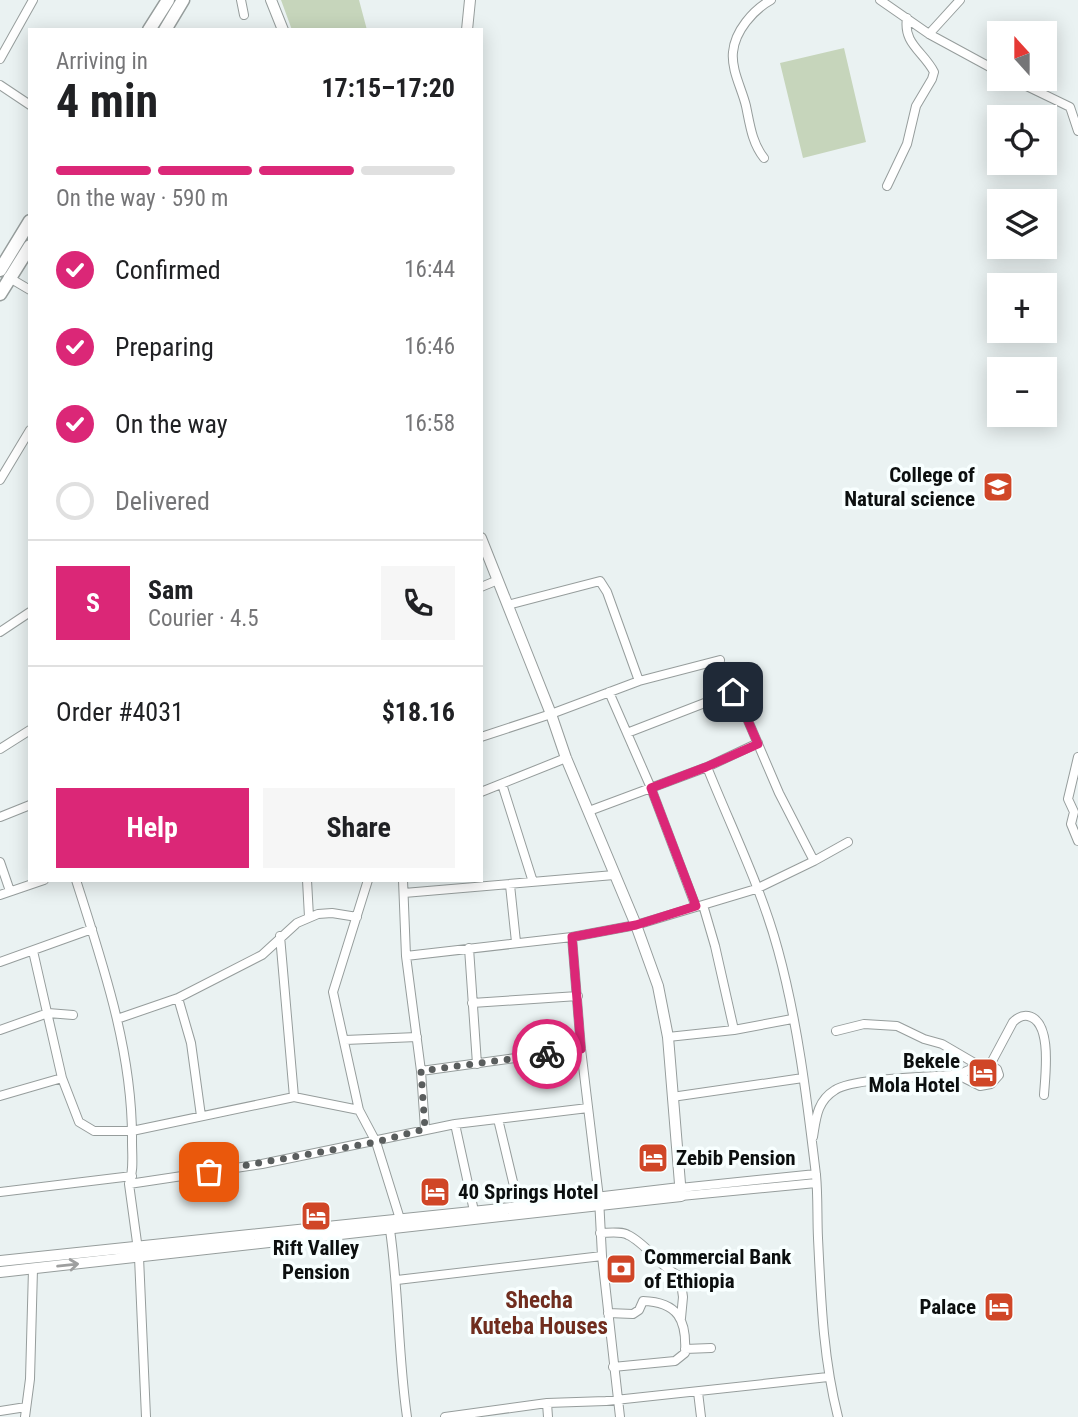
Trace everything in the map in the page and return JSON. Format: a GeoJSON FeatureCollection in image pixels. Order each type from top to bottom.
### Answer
{"type":"FeatureCollection","features":[{"type":"Feature","properties":{"kind":"highway"},"geometry":{"type":"LineString","coordinates":[[150,28],[168,0]]}},
{"type":"Feature","properties":{"kind":"highway"},"geometry":{"type":"LineString","coordinates":[[166,28],[183,0]]}},
{"type":"Feature","properties":{"kind":"highway"},"geometry":{"type":"LineString","coordinates":[[0,294],[3,273],[28,225]]}},
{"type":"Feature","properties":{"kind":"highway"},"geometry":{"type":"LineString","coordinates":[[3,273],[28,248]]}},
{"type":"Feature","properties":{"kind":"street"},"geometry":{"type":"LineString","coordinates":[[0,59],[33,0]]}},
{"type":"Feature","properties":{"kind":"street"},"geometry":{"type":"LineString","coordinates":[[241,0],[244,15]]}},
{"type":"Feature","properties":{"kind":"street"},"geometry":{"type":"LineString","coordinates":[[271,0],[282,28]]}},
{"type":"Feature","properties":{"kind":"street"},"geometry":{"type":"LineString","coordinates":[[467,28],[470,0]]}},
{"type":"Feature","properties":{"kind":"street"},"geometry":{"type":"LineString","coordinates":[[764,158],[756,147],[733,53],[746,22],[761,5],[771,0]]}},
{"type":"Feature","properties":{"kind":"street"},"geometry":{"type":"LineString","coordinates":[[880,0],[929,34],[987,65]]}},
{"type":"Feature","properties":{"kind":"street"},"geometry":{"type":"LineString","coordinates":[[929,34],[960,0]]}},
{"type":"Feature","properties":{"kind":"street"},"geometry":{"type":"LineString","coordinates":[[887,186],[907,144],[916,106],[934,72],[908,38],[905,29],[908,18]]}},
{"type":"Feature","properties":{"kind":"street"},"geometry":{"type":"LineString","coordinates":[[0,85],[28,105]]}},
{"type":"Feature","properties":{"kind":"street"},"geometry":{"type":"LineString","coordinates":[[1039,91],[1074,107],[1078,131]]}},
{"type":"Feature","properties":{"kind":"street"},"geometry":{"type":"LineString","coordinates":[[3,273],[28,289]]}},
{"type":"Feature","properties":{"kind":"street"},"geometry":{"type":"LineString","coordinates":[[0,480],[28,433]]}},
{"type":"Feature","properties":{"kind":"street"},"geometry":{"type":"LineString","coordinates":[[483,543],[658,986],[668,1037],[680,1192]]}},
{"type":"Feature","properties":{"kind":"street"},"geometry":{"type":"LineString","coordinates":[[483,586],[498,580]]}},
{"type":"Feature","properties":{"kind":"street"},"geometry":{"type":"LineString","coordinates":[[508,605],[600,581],[607,592],[639,681]]}},
{"type":"Feature","properties":{"kind":"street"},"geometry":{"type":"LineString","coordinates":[[0,632],[28,613]]}},
{"type":"Feature","properties":{"kind":"street"},"geometry":{"type":"LineString","coordinates":[[483,736],[551,715],[639,681],[720,660]]}},
{"type":"Feature","properties":{"kind":"street"},"geometry":{"type":"LineString","coordinates":[[609,692],[715,946],[734,1030]]}},
{"type":"Feature","properties":{"kind":"street"},"geometry":{"type":"LineString","coordinates":[[627,733],[733,692],[737,695],[779,793],[814,861]]}},
{"type":"Feature","properties":{"kind":"street"},"geometry":{"type":"LineString","coordinates":[[0,749],[28,731]]}},
{"type":"Feature","properties":{"kind":"street"},"geometry":{"type":"LineString","coordinates":[[589,811],[706,767],[758,744]]}},
{"type":"Feature","properties":{"kind":"street"},"geometry":{"type":"LineString","coordinates":[[1078,757],[1068,799],[1074,812],[1072,831],[1078,841]]}},
{"type":"Feature","properties":{"kind":"street"},"geometry":{"type":"LineString","coordinates":[[483,791],[566,758]]}},
{"type":"Feature","properties":{"kind":"street"},"geometry":{"type":"LineString","coordinates":[[706,767],[778,949],[803,1078],[816,1179],[822,1326],[828,1377],[838,1417]]}},
{"type":"Feature","properties":{"kind":"street"},"geometry":{"type":"LineString","coordinates":[[502,784],[533,882]]}},
{"type":"Feature","properties":{"kind":"street"},"geometry":{"type":"LineString","coordinates":[[0,817],[28,806]]}},
{"type":"Feature","properties":{"kind":"street"},"geometry":{"type":"LineString","coordinates":[[406,956],[572,937],[636,925],[756,889],[848,842]]}},
{"type":"Feature","properties":{"kind":"street"},"geometry":{"type":"LineString","coordinates":[[0,862],[10,891]]}},
{"type":"Feature","properties":{"kind":"street"},"geometry":{"type":"LineString","coordinates":[[404,893],[463,885],[510,885],[614,875]]}},
{"type":"Feature","properties":{"kind":"street"},"geometry":{"type":"LineString","coordinates":[[0,895],[38,882]]}},
{"type":"Feature","properties":{"kind":"street"},"geometry":{"type":"LineString","coordinates":[[77,882],[117,1019],[128,1073],[132,1131],[130,1180],[139,1253],[146,1417]]}},
{"type":"Feature","properties":{"kind":"street"},"geometry":{"type":"LineString","coordinates":[[307,882],[309,917]]}},
{"type":"Feature","properties":{"kind":"street"},"geometry":{"type":"LineString","coordinates":[[367,882],[334,987],[359,1110],[376,1142],[400,1219]]}},
{"type":"Feature","properties":{"kind":"street"},"geometry":{"type":"LineString","coordinates":[[403,882],[406,956],[421,1071],[425,1129]]}},
{"type":"Feature","properties":{"kind":"street"},"geometry":{"type":"LineString","coordinates":[[510,885],[516,942]]}},
{"type":"Feature","properties":{"kind":"street"},"geometry":{"type":"LineString","coordinates":[[117,1019],[178,998],[262,955],[280,936],[309,917],[332,913],[357,917]]}},
{"type":"Feature","properties":{"kind":"street"},"geometry":{"type":"LineString","coordinates":[[0,962],[92,929]]}},
{"type":"Feature","properties":{"kind":"street"},"geometry":{"type":"LineString","coordinates":[[280,936],[294,1097]]}},
{"type":"Feature","properties":{"kind":"street"},"geometry":{"type":"LineString","coordinates":[[572,937],[581,1049],[620,1417]]}},
{"type":"Feature","properties":{"kind":"street"},"geometry":{"type":"LineString","coordinates":[[469,948],[477,1064]]}},
{"type":"Feature","properties":{"kind":"street"},"geometry":{"type":"LineString","coordinates":[[33,951],[62,1079],[79,1122],[94,1131],[132,1131],[294,1097],[359,1110]]}},
{"type":"Feature","properties":{"kind":"street"},"geometry":{"type":"LineString","coordinates":[[472,1003],[578,996]]}},
{"type":"Feature","properties":{"kind":"street"},"geometry":{"type":"LineString","coordinates":[[178,998],[191,1043],[201,1116]]}},
{"type":"Feature","properties":{"kind":"street"},"geometry":{"type":"LineString","coordinates":[[0,1030],[47,1013],[73,1015]]}},
{"type":"Feature","properties":{"kind":"street"},"geometry":{"type":"LineString","coordinates":[[990,1065],[1013,1022],[1019,1017],[1034,1018],[1042,1028],[1046,1045],[1044,1095]]}},
{"type":"Feature","properties":{"kind":"street"},"geometry":{"type":"LineString","coordinates":[[668,1037],[734,1030],[792,1019]]}},
{"type":"Feature","properties":{"kind":"street"},"geometry":{"type":"LineString","coordinates":[[836,1031],[864,1024],[897,1026],[942,1044],[978,1065]]}},
{"type":"Feature","properties":{"kind":"street"},"geometry":{"type":"LineString","coordinates":[[345,1040],[417,1037]]}},
{"type":"Feature","properties":{"kind":"street"},"geometry":{"type":"LineString","coordinates":[[421,1071],[581,1049]]}},
{"type":"Feature","properties":{"kind":"street"},"geometry":{"type":"LineString","coordinates":[[811,1150],[818,1108],[835,1090],[846,1085],[882,1080],[958,1075],[978,1065],[990,1065],[997,1069],[999,1075],[991,1084],[980,1086],[958,1075]]}},
{"type":"Feature","properties":{"kind":"street"},"geometry":{"type":"LineString","coordinates":[[672,1097],[803,1078]]}},
{"type":"Feature","properties":{"kind":"street"},"geometry":{"type":"LineString","coordinates":[[0,1096],[62,1079]]}},
{"type":"Feature","properties":{"kind":"street"},"geometry":{"type":"LineString","coordinates":[[0,1192],[262,1164],[376,1142],[425,1129],[588,1108]]}},
{"type":"Feature","properties":{"kind":"street"},"geometry":{"type":"LineString","coordinates":[[498,1119],[519,1207]]}},
{"type":"Feature","properties":{"kind":"street"},"geometry":{"type":"LineString","coordinates":[[455,1124],[474,1212]]}},
{"type":"Feature","properties":{"kind":"street"},"geometry":{"type":"LineString","coordinates":[[0,1261],[139,1253],[390,1230],[680,1192],[816,1179]]}},
{"type":"Feature","properties":{"kind":"street"},"geometry":{"type":"LineString","coordinates":[[0,1272],[400,1219],[599,1202]]}},
{"type":"Feature","properties":{"kind":"street"},"geometry":{"type":"LineString","coordinates":[[390,1230],[397,1280],[402,1385],[407,1417]]}},
{"type":"Feature","properties":{"kind":"street"},"geometry":{"type":"LineString","coordinates":[[600,1233],[628,1234],[653,1252],[675,1275],[680,1276],[683,1297],[683,1356],[675,1361],[613,1367]]}},
{"type":"Feature","properties":{"kind":"street"},"geometry":{"type":"LineString","coordinates":[[397,1280],[602,1256]]}},
{"type":"Feature","properties":{"kind":"street"},"geometry":{"type":"LineString","coordinates":[[25,1417],[30,1379],[33,1269]]}},
{"type":"Feature","properties":{"kind":"street"},"geometry":{"type":"LineString","coordinates":[[608,1313],[633,1314],[639,1310],[643,1301],[658,1302],[681,1318]]}},
{"type":"Feature","properties":{"kind":"street"},"geometry":{"type":"LineString","coordinates":[[685,1349],[711,1348]]}},
{"type":"Feature","properties":{"kind":"street"},"geometry":{"type":"LineString","coordinates":[[445,1417],[547,1403],[606,1401],[828,1377]]}},
{"type":"Feature","properties":{"kind":"street"},"geometry":{"type":"LineString","coordinates":[[698,1392],[701,1417]]}},
{"type":"Feature","properties":{"kind":"street"},"geometry":{"type":"LineString","coordinates":[[547,1403],[548,1417]]}},
{"type":"Feature","properties":{"kind":"street"},"geometry":{"type":"LineString","coordinates":[[0,1411],[26,1407]]}},
{"type":"Feature","properties":{"kind":"green space"},"geometry":{"type":"Polygon","coordinates":[[[281,0],[359,0],[366,28],[291,28],[281,0]]]}},
{"type":"Feature","properties":{"kind":"green space"},"geometry":{"type":"Polygon","coordinates":[[[844,48],[866,142],[803,158],[780,63],[844,48]]]}},
{"type":"Feature","properties":{"kind":"way so far"},"geometry":{"type":"LineString","coordinates":[[209,1172],[376,1142],[425,1129],[421,1071],[547,1054]]}},
{"type":"Feature","properties":{"kind":"place","name":"College of Natural science"},"geometry":{"type":"Point","coordinates":[998,487]}},
{"type":"Feature","properties":{"kind":"place","name":"Bekele Mola Hotel"},"geometry":{"type":"Point","coordinates":[983,1073]}},
{"type":"Feature","properties":{"kind":"place","name":"Zebib Pension"},"geometry":{"type":"Point","coordinates":[653,1158]}},
{"type":"Feature","properties":{"kind":"place","name":"40 Springs Hotel"},"geometry":{"type":"Point","coordinates":[435,1192]}},
{"type":"Feature","properties":{"kind":"place","name":"Rift Valley Pension"},"geometry":{"type":"Point","coordinates":[316,1216]}},
{"type":"Feature","properties":{"kind":"place","name":"Commercial Bank of Ethiopia"},"geometry":{"type":"Point","coordinates":[621,1269]}},
{"type":"Feature","properties":{"kind":"place","name":"Palace"},"geometry":{"type":"Point","coordinates":[999,1307]}},
{"type":"Feature","properties":{"kind":"district","name":"Shecha Kuteba Houses"},"geometry":{"type":"Point","coordinates":[539,1313]}},
{"type":"Feature","properties":{"kind":"route"},"geometry":{"type":"LineString","coordinates":[[547,1054],[581,1049],[572,937],[636,925],[696,906],[651,788],[758,744],[737,695],[733,692]]}}]}
